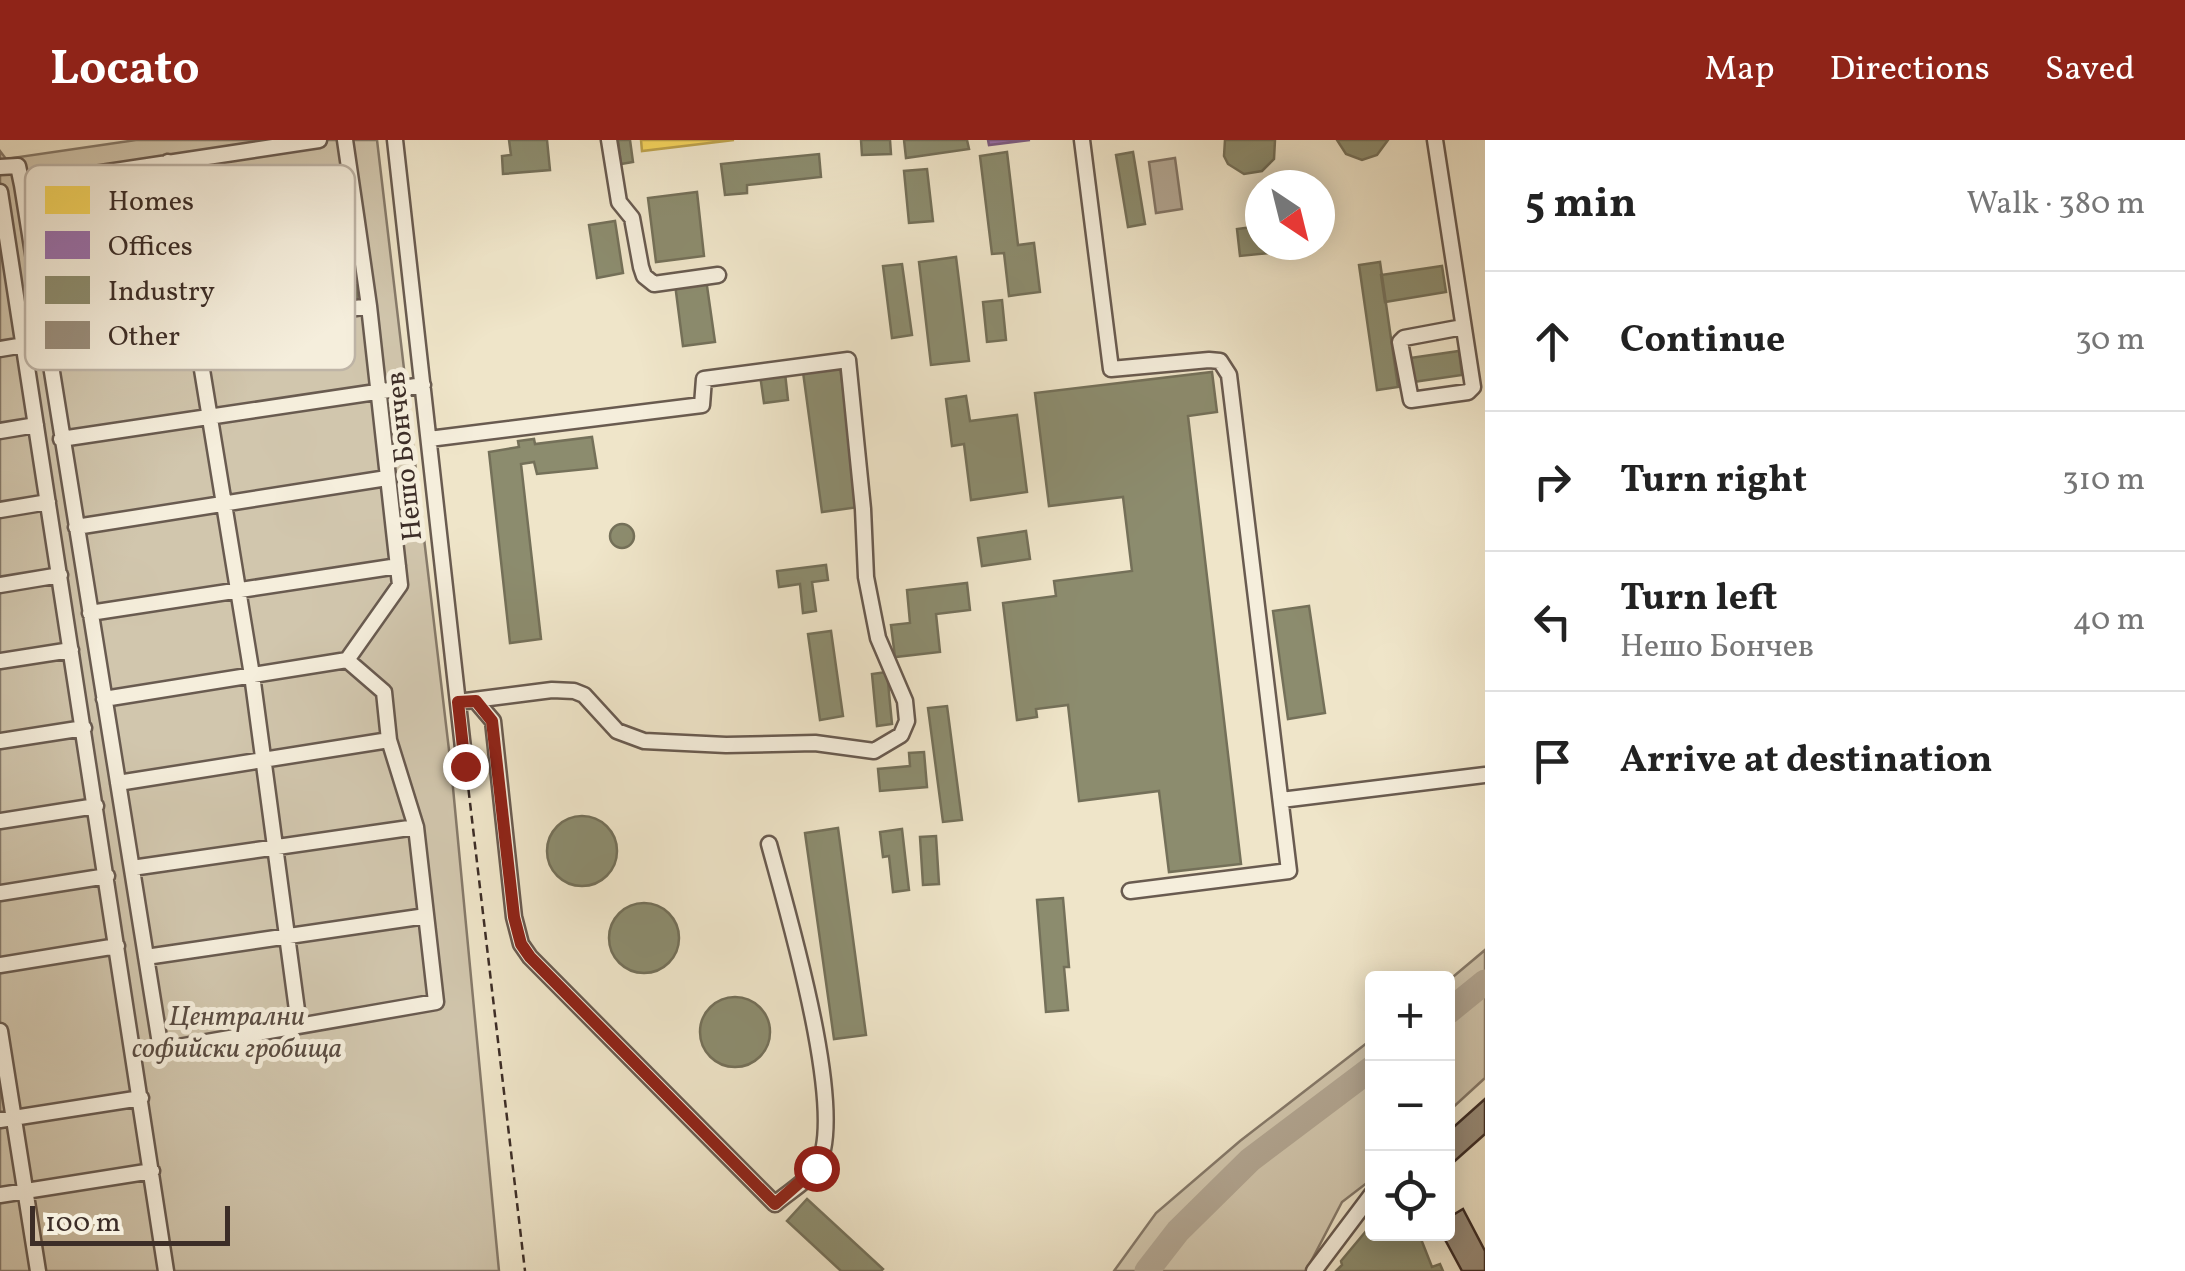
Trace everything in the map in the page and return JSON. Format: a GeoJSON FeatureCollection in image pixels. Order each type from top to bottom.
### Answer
{"type":"FeatureCollection","features":[{"type":"Feature","properties":{"kind":"street"},"geometry":{"type":"LineString","coordinates":[[149,165],[319,140]]}},
{"type":"Feature","properties":{"kind":"street"},"geometry":{"type":"LineString","coordinates":[[345,140],[349,165]]}},
{"type":"Feature","properties":{"kind":"street","name":"Нешо Бончев"},"geometry":{"type":"LineString","coordinates":[[395,140],[465,766]]}},
{"type":"Feature","properties":{"kind":"street"},"geometry":{"type":"LineString","coordinates":[[609,140],[619,202],[632,218],[644,276],[654,284],[718,274]]}},
{"type":"Feature","properties":{"kind":"street"},"geometry":{"type":"LineString","coordinates":[[1082,140],[1111,369],[1209,360],[1220,361],[1229,375],[1289,872],[1130,891]]}},
{"type":"Feature","properties":{"kind":"street"},"geometry":{"type":"LineString","coordinates":[[1435,140],[1463,327],[1472,390],[1411,400],[1400,342],[1463,327]]}},
{"type":"Feature","properties":{"kind":"street"},"geometry":{"type":"LineString","coordinates":[[0,167],[18,166],[25,206]]}},
{"type":"Feature","properties":{"kind":"street"},"geometry":{"type":"LineString","coordinates":[[0,192],[6,271],[25,352]]}},
{"type":"Feature","properties":{"kind":"street"},"geometry":{"type":"LineString","coordinates":[[104,699],[346,660],[400,585],[355,208]]}},
{"type":"Feature","properties":{"kind":"street"},"geometry":{"type":"LineString","coordinates":[[355,308],[369,306]]}},
{"type":"Feature","properties":{"kind":"street"},"geometry":{"type":"LineString","coordinates":[[0,349],[24,345]]}},
{"type":"Feature","properties":{"kind":"street"},"geometry":{"type":"LineString","coordinates":[[429,439],[702,404],[704,379],[848,360],[864,509],[866,576],[878,638],[904,701],[906,721],[902,735],[874,751],[814,743],[677,742],[626,737],[574,690],[458,702]]}},
{"type":"Feature","properties":{"kind":"street"},"geometry":{"type":"LineString","coordinates":[[28,370],[166,1271]]}},
{"type":"Feature","properties":{"kind":"street"},"geometry":{"type":"LineString","coordinates":[[50,370],[161,1050],[436,1002],[416,828],[389,740],[384,692],[346,660]]}},
{"type":"Feature","properties":{"kind":"street"},"geometry":{"type":"LineString","coordinates":[[200,370],[252,675],[299,1025]]}},
{"type":"Feature","properties":{"kind":"street"},"geometry":{"type":"LineString","coordinates":[[61,439],[422,385]]}},
{"type":"Feature","properties":{"kind":"street"},"geometry":{"type":"LineString","coordinates":[[0,431],[36,425]]}},
{"type":"Feature","properties":{"kind":"street"},"geometry":{"type":"LineString","coordinates":[[76,527],[387,478]]}},
{"type":"Feature","properties":{"kind":"street"},"geometry":{"type":"LineString","coordinates":[[0,510],[48,502]]}},
{"type":"Feature","properties":{"kind":"street"},"geometry":{"type":"LineString","coordinates":[[90,613],[398,566]]}},
{"type":"Feature","properties":{"kind":"street"},"geometry":{"type":"LineString","coordinates":[[0,585],[60,576]]}},
{"type":"Feature","properties":{"kind":"street"},"geometry":{"type":"LineString","coordinates":[[0,661],[71,650]]}},
{"type":"Feature","properties":{"kind":"street"},"geometry":{"type":"LineString","coordinates":[[476,701],[492,721],[514,917],[521,944],[775,1204],[816,1168],[823,1143],[823,1070],[801,962],[768,844]]}},
{"type":"Feature","properties":{"kind":"street"},"geometry":{"type":"LineString","coordinates":[[0,741],[84,728]]}},
{"type":"Feature","properties":{"kind":"street"},"geometry":{"type":"LineString","coordinates":[[118,782],[389,740]]}},
{"type":"Feature","properties":{"kind":"street"},"geometry":{"type":"LineString","coordinates":[[1281,800],[1485,774]]}},
{"type":"Feature","properties":{"kind":"street"},"geometry":{"type":"LineString","coordinates":[[0,820],[96,806]]}},
{"type":"Feature","properties":{"kind":"street"},"geometry":{"type":"LineString","coordinates":[[132,868],[416,828]]}},
{"type":"Feature","properties":{"kind":"street"},"geometry":{"type":"LineString","coordinates":[[0,893],[106,876]]}},
{"type":"Feature","properties":{"kind":"street"},"geometry":{"type":"LineString","coordinates":[[146,957],[426,916]]}},
{"type":"Feature","properties":{"kind":"street"},"geometry":{"type":"LineString","coordinates":[[0,965],[118,946]]}},
{"type":"Feature","properties":{"kind":"street"},"geometry":{"type":"LineString","coordinates":[[0,1031],[7,1119],[25,1191],[38,1271]]}},
{"type":"Feature","properties":{"kind":"street"},"geometry":{"type":"LineString","coordinates":[[7,1119],[141,1098]]}},
{"type":"Feature","properties":{"kind":"street"},"geometry":{"type":"LineString","coordinates":[[0,1195],[152,1171]]}},
{"type":"Feature","properties":{"kind":"street"},"geometry":{"type":"LineString","coordinates":[[1314,1271],[1365,1203]]}},
{"type":"Feature","properties":{"kind":"path"},"geometry":{"type":"LineString","coordinates":[[465,766],[526,1271]]}},
{"type":"Feature","properties":{"kind":"green space","name":"Централни софийски гробища"},"geometry":{"type":"Polygon","coordinates":[[[136,140],[377,140],[451,767],[499,1271],[0,1271],[0,151],[6,159],[136,140]]]}},
{"type":"Feature","properties":{"kind":"green space"},"geometry":{"type":"Polygon","coordinates":[[[1485,950],[1485,1078],[1455,1106],[1455,1061],[1455,975],[1485,950]]]}},
{"type":"Feature","properties":{"kind":"green space"},"geometry":{"type":"Polygon","coordinates":[[[1365,1044],[1365,1184],[1342,1202],[1306,1271],[1114,1271],[1156,1213],[1240,1141],[1365,1044]]]}},
{"type":"Feature","properties":{"kind":"shaded area"},"geometry":{"type":"Polygon","coordinates":[[[1175,158],[1182,209],[1156,213],[1149,162],[1175,158]]]}},
{"type":"Feature","properties":{"kind":"building: Homes"},"geometry":{"type":"Polygon","coordinates":[[[641,140],[734,140],[642,151],[641,140]]]}},
{"type":"Feature","properties":{"kind":"building: Offices"},"geometry":{"type":"Polygon","coordinates":[[[988,140],[1030,140],[989,145],[988,140]]]}},
{"type":"Feature","properties":{"kind":"building: Industry"},"geometry":{"type":"Polygon","coordinates":[[[509,140],[547,140],[550,170],[503,174],[502,156],[511,155],[509,140]]]}},
{"type":"Feature","properties":{"kind":"building: Industry"},"geometry":{"type":"Polygon","coordinates":[[[618,140],[630,140],[633,162],[621,164],[618,140]]]}},
{"type":"Feature","properties":{"kind":"building: Industry"},"geometry":{"type":"Polygon","coordinates":[[[861,140],[890,140],[891,154],[862,155],[861,140]]]}},
{"type":"Feature","properties":{"kind":"building: Industry"},"geometry":{"type":"Polygon","coordinates":[[[904,140],[967,140],[969,149],[906,158],[904,140]]]}},
{"type":"Feature","properties":{"kind":"building: Industry"},"geometry":{"type":"Polygon","coordinates":[[[1225,140],[1275,140],[1274,159],[1263,170],[1245,170],[1244,174],[1228,164],[1225,140]]]}},
{"type":"Feature","properties":{"kind":"building: Industry"},"geometry":{"type":"Polygon","coordinates":[[[1337,140],[1388,140],[1377,155],[1362,160],[1346,154],[1337,140]]]}},
{"type":"Feature","properties":{"kind":"building: Industry"},"geometry":{"type":"Polygon","coordinates":[[[1007,152],[1018,245],[1034,243],[1040,292],[1009,296],[1004,253],[992,254],[980,156],[1007,152]]]}},
{"type":"Feature","properties":{"kind":"building: Industry"},"geometry":{"type":"Polygon","coordinates":[[[1133,152],[1145,224],[1128,227],[1116,155],[1133,152]]]}},
{"type":"Feature","properties":{"kind":"building: Industry"},"geometry":{"type":"Polygon","coordinates":[[[819,154],[821,177],[747,185],[747,193],[725,195],[721,164],[819,154]]]}},
{"type":"Feature","properties":{"kind":"building: Industry"},"geometry":{"type":"Polygon","coordinates":[[[927,169],[933,221],[909,223],[904,171],[927,169]]]}},
{"type":"Feature","properties":{"kind":"building: Industry"},"geometry":{"type":"Polygon","coordinates":[[[697,192],[704,256],[656,262],[648,198],[697,192]]]}},
{"type":"Feature","properties":{"kind":"building: Industry"},"geometry":{"type":"Polygon","coordinates":[[[615,221],[623,273],[597,278],[589,225],[615,221]]]}},
{"type":"Feature","properties":{"kind":"building: Industry"},"geometry":{"type":"Polygon","coordinates":[[[1245,228],[1245,255],[1240,256],[1237,229],[1245,228]]]}},
{"type":"Feature","properties":{"kind":"building: Industry"},"geometry":{"type":"Polygon","coordinates":[[[956,257],[969,361],[931,365],[919,262],[956,257]]]}},
{"type":"Feature","properties":{"kind":"building: Industry"},"geometry":{"type":"Polygon","coordinates":[[[1380,262],[1398,387],[1377,390],[1359,265],[1380,262]]]}},
{"type":"Feature","properties":{"kind":"building: Industry"},"geometry":{"type":"Polygon","coordinates":[[[902,264],[912,335],[892,338],[883,266],[902,264]]]}},
{"type":"Feature","properties":{"kind":"building: Industry"},"geometry":{"type":"Polygon","coordinates":[[[1442,266],[1446,292],[1385,302],[1381,275],[1442,266]]]}},
{"type":"Feature","properties":{"kind":"building: Industry"},"geometry":{"type":"Polygon","coordinates":[[[706,279],[715,342],[683,346],[675,284],[706,279]]]}},
{"type":"Feature","properties":{"kind":"building: Industry"},"geometry":{"type":"Polygon","coordinates":[[[1002,300],[1006,340],[987,342],[983,302],[1002,300]]]}},
{"type":"Feature","properties":{"kind":"building: Industry"},"geometry":{"type":"Polygon","coordinates":[[[1459,351],[1462,375],[1413,382],[1410,358],[1459,351]]]}},
{"type":"Feature","properties":{"kind":"building: Industry"},"geometry":{"type":"Polygon","coordinates":[[[840,367],[859,507],[822,512],[803,372],[840,367]]]}},
{"type":"Feature","properties":{"kind":"building: Industry"},"geometry":{"type":"Polygon","coordinates":[[[1212,372],[1217,412],[1188,416],[1241,864],[1169,872],[1159,791],[1079,801],[1068,705],[1036,709],[1037,717],[1017,720],[1003,603],[1056,596],[1054,581],[1132,571],[1123,497],[1049,506],[1035,393],[1212,372]]]}},
{"type":"Feature","properties":{"kind":"building: Industry"},"geometry":{"type":"Polygon","coordinates":[[[785,373],[788,400],[764,403],[760,375],[785,373]]]}},
{"type":"Feature","properties":{"kind":"building: Industry"},"geometry":{"type":"Polygon","coordinates":[[[966,396],[970,421],[1017,415],[1027,492],[971,500],[964,444],[952,446],[946,399],[966,396]]]}},
{"type":"Feature","properties":{"kind":"building: Industry"},"geometry":{"type":"Polygon","coordinates":[[[592,437],[597,468],[537,474],[534,462],[521,464],[541,639],[510,643],[489,452],[519,447],[518,441],[534,439],[535,444],[592,437]]]}},
{"type":"Feature","properties":{"kind":"building: Industry"},"geometry":{"type":"Polygon","coordinates":[[[622,524],[634,536],[622,548],[610,536],[622,524]]]}},
{"type":"Feature","properties":{"kind":"building: Industry"},"geometry":{"type":"Polygon","coordinates":[[[1026,531],[1030,559],[982,566],[978,538],[1026,531]]]}},
{"type":"Feature","properties":{"kind":"building: Industry"},"geometry":{"type":"Polygon","coordinates":[[[826,565],[828,580],[812,582],[816,611],[803,613],[800,584],[779,587],[777,571],[826,565]]]}},
{"type":"Feature","properties":{"kind":"building: Industry"},"geometry":{"type":"Polygon","coordinates":[[[967,583],[970,610],[936,614],[940,652],[895,657],[891,625],[910,623],[907,590],[967,583]]]}},
{"type":"Feature","properties":{"kind":"building: Industry"},"geometry":{"type":"Polygon","coordinates":[[[1309,606],[1325,713],[1288,719],[1273,611],[1309,606]]]}},
{"type":"Feature","properties":{"kind":"building: Industry"},"geometry":{"type":"Polygon","coordinates":[[[831,631],[843,716],[820,720],[808,634],[831,631]]]}},
{"type":"Feature","properties":{"kind":"building: Industry"},"geometry":{"type":"Polygon","coordinates":[[[887,672],[892,724],[877,726],[872,674],[887,672]]]}},
{"type":"Feature","properties":{"kind":"building: Industry"},"geometry":{"type":"Polygon","coordinates":[[[947,706],[962,820],[943,822],[928,708],[947,706]]]}},
{"type":"Feature","properties":{"kind":"building: Industry"},"geometry":{"type":"Polygon","coordinates":[[[924,752],[927,787],[880,791],[878,769],[910,766],[909,753],[924,752]]]}},
{"type":"Feature","properties":{"kind":"building: Industry"},"geometry":{"type":"Polygon","coordinates":[[[582,816],[606,827],[617,851],[606,875],[582,886],[558,875],[547,851],[558,827],[582,816]]]}},
{"type":"Feature","properties":{"kind":"building: Industry"},"geometry":{"type":"Polygon","coordinates":[[[838,828],[866,1035],[834,1039],[805,833],[838,828]]]}},
{"type":"Feature","properties":{"kind":"building: Industry"},"geometry":{"type":"Polygon","coordinates":[[[902,829],[909,890],[893,892],[889,856],[883,857],[880,832],[902,829]]]}},
{"type":"Feature","properties":{"kind":"building: Industry"},"geometry":{"type":"Polygon","coordinates":[[[936,836],[939,884],[923,885],[920,837],[936,836]]]}},
{"type":"Feature","properties":{"kind":"building: Industry"},"geometry":{"type":"Polygon","coordinates":[[[1063,898],[1068,1010],[1046,1012],[1037,900],[1063,898]]]}},
{"type":"Feature","properties":{"kind":"building: Industry"},"geometry":{"type":"Polygon","coordinates":[[[644,903],[668,914],[679,938],[668,962],[644,973],[620,962],[609,938],[620,914],[644,903]]]}},
{"type":"Feature","properties":{"kind":"building: Industry"},"geometry":{"type":"Polygon","coordinates":[[[735,997],[759,1008],[770,1032],[759,1056],[735,1067],[711,1056],[700,1032],[711,1008],[735,997]]]}},
{"type":"Feature","properties":{"kind":"building: Industry"},"geometry":{"type":"Polygon","coordinates":[[[807,1199],[883,1269],[841,1271],[787,1221],[807,1199]]]}},
{"type":"Feature","properties":{"kind":"building: Industry"},"geometry":{"type":"Polygon","coordinates":[[[1365,1232],[1365,1241],[1422,1241],[1432,1267],[1440,1264],[1443,1271],[1336,1271],[1365,1232]]]}},
{"type":"Feature","properties":{"kind":"building: Other"},"geometry":{"type":"Polygon","coordinates":[[[1485,1099],[1485,1134],[1455,1161],[1455,1126],[1485,1099]]]}},
{"type":"Feature","properties":{"kind":"building: Other"},"geometry":{"type":"Polygon","coordinates":[[[1463,1209],[1485,1251],[1485,1271],[1462,1271],[1446,1241],[1455,1241],[1455,1214],[1463,1209]]]}},
{"type":"Feature","properties":{"kind":"waterway"},"geometry":{"type":"LineString","coordinates":[[1455,1006],[1485,982]]}},
{"type":"Feature","properties":{"kind":"waterway"},"geometry":{"type":"LineString","coordinates":[[1147,1271],[1178,1231],[1250,1160],[1365,1073]]}},
{"type":"Feature","properties":{"kind":"route"},"geometry":{"type":"LineString","coordinates":[[465,766],[458,702],[476,701],[492,721],[514,917],[521,944],[530,957],[775,1204],[816,1168]]}}]}
